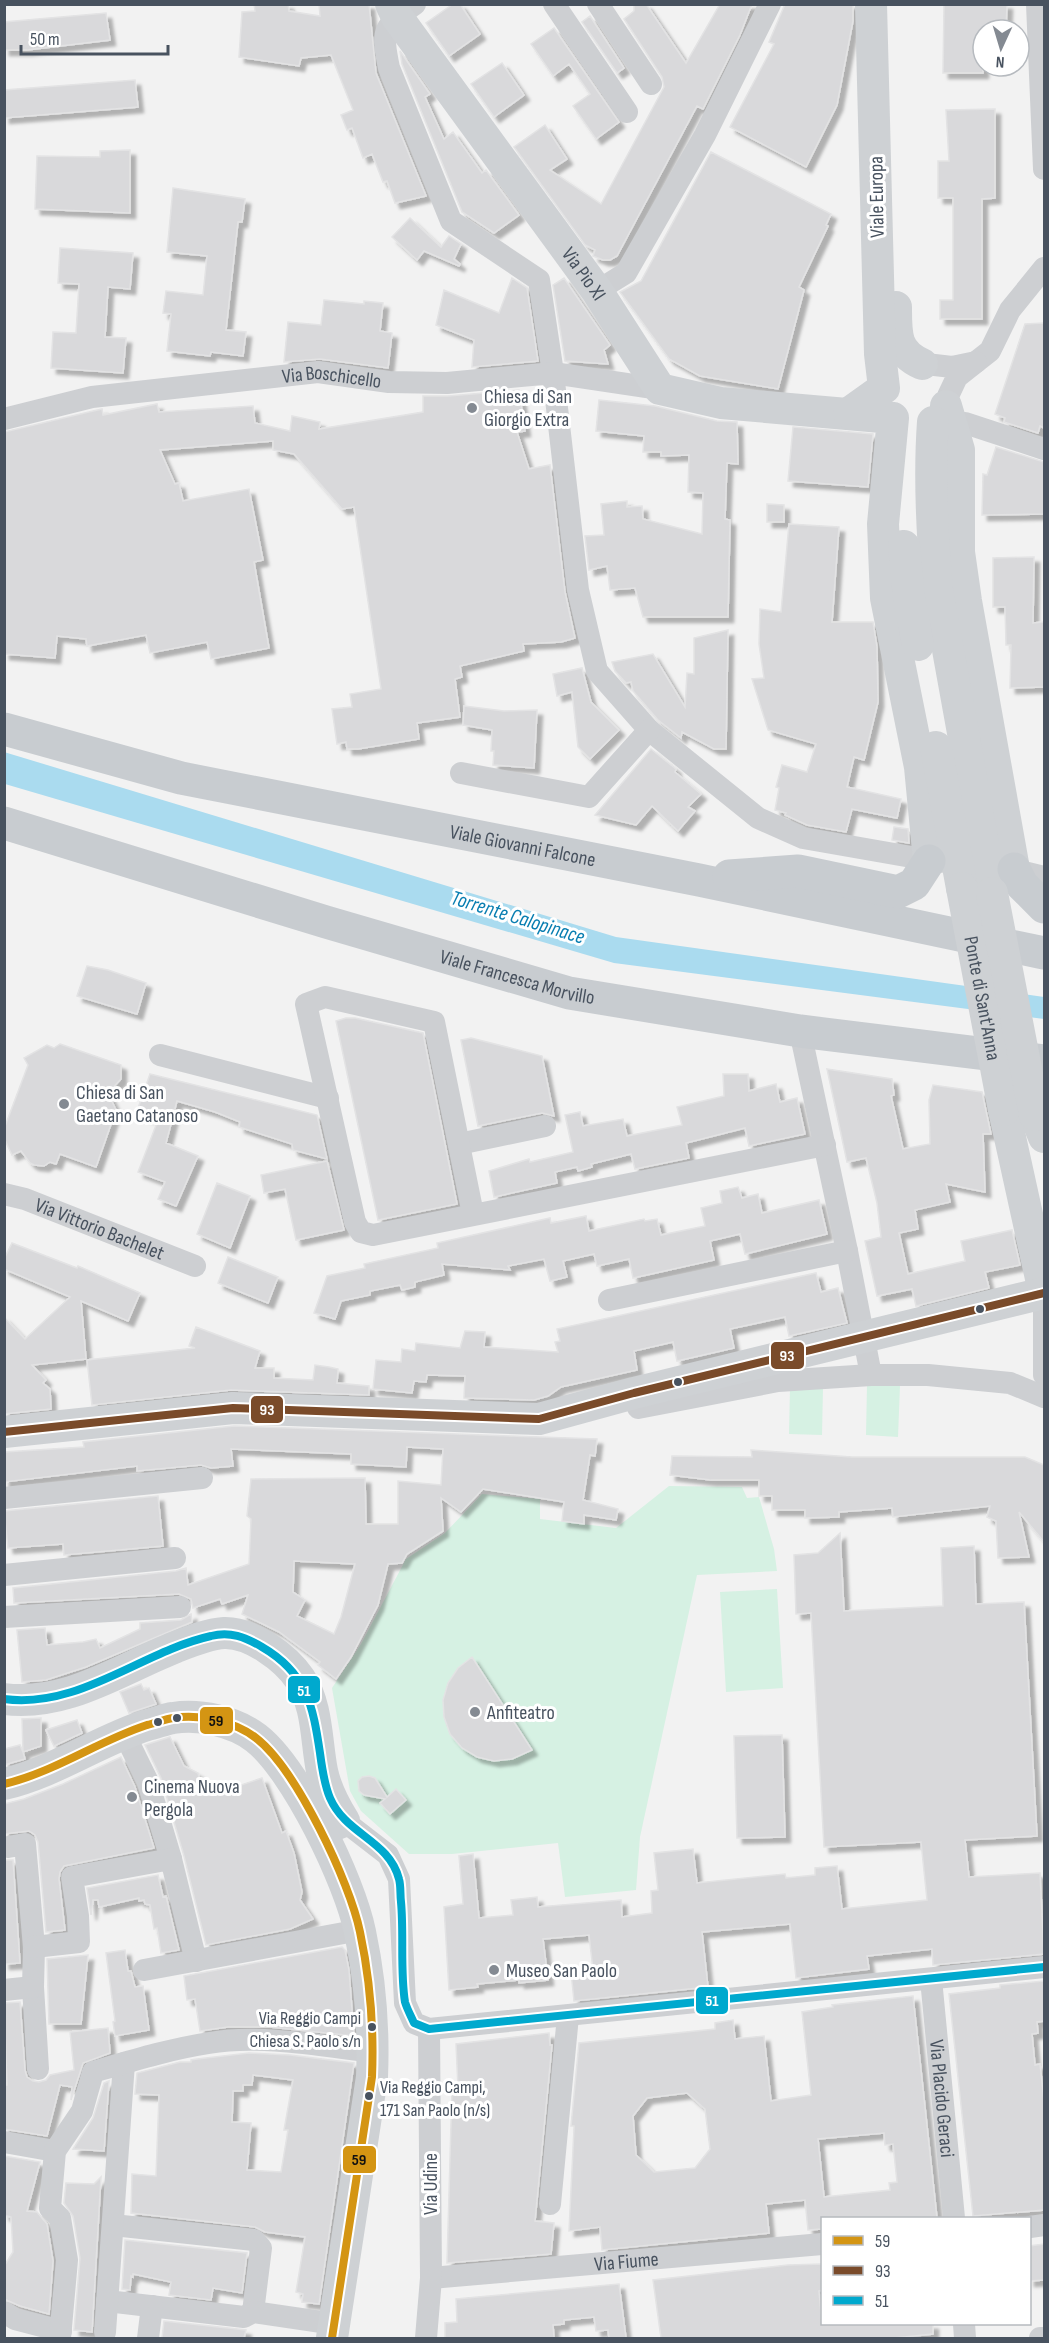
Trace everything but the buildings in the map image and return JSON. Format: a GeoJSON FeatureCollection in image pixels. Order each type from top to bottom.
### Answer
{"type":"FeatureCollection","features":[{"type":"Feature","properties":{"kind":"main road","name":"Viale Giovanni Falcone"},"geometry":{"type":"LineString","coordinates":[[4,729],[181,778],[699,880],[1044,953]]}},
{"type":"Feature","properties":{"kind":"main road","name":"Viale Francesca Morvillo"},"geometry":{"type":"LineString","coordinates":[[4,823],[326,922],[569,993],[800,1031],[1044,1061]]}},
{"type":"Feature","properties":{"kind":"main road"},"geometry":{"type":"LineString","coordinates":[[699,880],[768,871],[798,871],[898,892],[914,884],[935,862]]}},
{"type":"Feature","properties":{"kind":"main road"},"geometry":{"type":"LineString","coordinates":[[1015,877],[1044,907]]}},
{"type":"Feature","properties":{"kind":"street"},"geometry":{"type":"LineString","coordinates":[[554,4],[627,112]]}},
{"type":"Feature","properties":{"kind":"street"},"geometry":{"type":"LineString","coordinates":[[598,4],[651,84]]}},
{"type":"Feature","properties":{"kind":"street"},"geometry":{"type":"LineString","coordinates":[[597,291],[626,273],[705,135],[770,4]]}},
{"type":"Feature","properties":{"kind":"street","name":"Viale Europa"},"geometry":{"type":"LineString","coordinates":[[872,4],[880,354],[884,388]]}},
{"type":"Feature","properties":{"kind":"street","name":"Viale Europa"},"geometry":{"type":"LineString","coordinates":[[889,4],[897,334],[902,350],[909,358],[924,364]]}},
{"type":"Feature","properties":{"kind":"street"},"geometry":{"type":"LineString","coordinates":[[1037,4],[1042,48],[1044,169]]}},
{"type":"Feature","properties":{"kind":"street"},"geometry":{"type":"LineString","coordinates":[[401,9],[385,29],[384,44],[389,68],[451,221],[539,280],[553,373],[578,590],[597,671],[649,730],[758,818],[803,838],[935,862],[920,768],[886,597],[884,525],[897,420],[887,409],[884,388],[888,378],[904,365],[924,364],[952,367],[976,362]]}},
{"type":"Feature","properties":{"kind":"street","name":"Via Pio XI"},"geometry":{"type":"LineString","coordinates":[[401,9],[597,291],[660,389]]}},
{"type":"Feature","properties":{"kind":"street"},"geometry":{"type":"LineString","coordinates":[[660,389],[721,403],[849,413],[897,420],[913,427],[923,426],[946,412],[957,377],[990,351],[1010,310],[1044,268]]}},
{"type":"Feature","properties":{"kind":"street"},"geometry":{"type":"LineString","coordinates":[[924,364],[935,369],[947,386],[946,412]]}},
{"type":"Feature","properties":{"kind":"street","name":"Via Boschicello"},"geometry":{"type":"LineString","coordinates":[[4,419],[92,397],[318,372],[389,382],[447,383],[553,373],[660,389]]}},
{"type":"Feature","properties":{"kind":"street"},"geometry":{"type":"LineString","coordinates":[[849,413],[884,388]]}},
{"type":"Feature","properties":{"kind":"street"},"geometry":{"type":"LineString","coordinates":[[946,412],[1044,449]]}},
{"type":"Feature","properties":{"kind":"street","name":"Ponte di Sant'Anna"},"geometry":{"type":"LineString","coordinates":[[946,412],[931,448],[937,589],[1015,877],[1040,1126]]}},
{"type":"Feature","properties":{"kind":"street","name":"Ponte di Sant'Anna"},"geometry":{"type":"LineString","coordinates":[[897,420],[903,439],[904,550],[909,598],[1004,1110],[1044,1294]]}},
{"type":"Feature","properties":{"kind":"street"},"geometry":{"type":"LineString","coordinates":[[461,772],[589,797],[649,730]]}},
{"type":"Feature","properties":{"kind":"street"},"geometry":{"type":"LineString","coordinates":[[473,1214],[434,1022],[325,997],[306,1004],[355,1222],[361,1232],[373,1235],[825,1145]]}},
{"type":"Feature","properties":{"kind":"street"},"geometry":{"type":"LineString","coordinates":[[800,1031],[848,1251],[871,1375]]}},
{"type":"Feature","properties":{"kind":"street"},"geometry":{"type":"LineString","coordinates":[[160,1055],[328,1098]]}},
{"type":"Feature","properties":{"kind":"street"},"geometry":{"type":"LineString","coordinates":[[459,1144],[545,1126]]}},
{"type":"Feature","properties":{"kind":"street","name":"Via Vittorio Bachelet"},"geometry":{"type":"LineString","coordinates":[[4,1194],[25,1199],[195,1266]]}},
{"type":"Feature","properties":{"kind":"street"},"geometry":{"type":"LineString","coordinates":[[609,1300],[848,1251]]}},
{"type":"Feature","properties":{"kind":"street"},"geometry":{"type":"LineString","coordinates":[[4,1432],[233,1408],[526,1420],[1044,1294],[1044,1375]]}},
{"type":"Feature","properties":{"kind":"street"},"geometry":{"type":"LineString","coordinates":[[634,1393],[638,1408],[778,1381],[871,1375],[928,1375],[1010,1383],[1044,1397]]}},
{"type":"Feature","properties":{"kind":"street"},"geometry":{"type":"LineString","coordinates":[[4,1498],[202,1478]]}},
{"type":"Feature","properties":{"kind":"street"},"geometry":{"type":"LineString","coordinates":[[4,1575],[175,1558]]}},
{"type":"Feature","properties":{"kind":"street"},"geometry":{"type":"LineString","coordinates":[[5,1633],[4,1618],[180,1607]]}},
{"type":"Feature","properties":{"kind":"street"},"geometry":{"type":"LineString","coordinates":[[4,1699],[19,1701],[55,1697],[79,1690],[154,1656],[195,1640],[224,1633],[236,1634],[263,1647],[278,1657],[300,1678],[312,1707],[322,1773],[330,1798],[338,1868],[360,1930],[371,2014],[372,2077],[334,2331],[253,2312],[244,2317],[107,2301]]}},
{"type":"Feature","properties":{"kind":"street"},"geometry":{"type":"LineString","coordinates":[[4,1784],[30,1778],[124,1733],[172,1718],[206,1717],[231,1725],[255,1737],[277,1759],[333,1825],[388,1855],[399,1879],[405,2003],[414,2023],[429,2029],[1044,1967]]}},
{"type":"Feature","properties":{"kind":"street"},"geometry":{"type":"LineString","coordinates":[[124,1733],[148,1782],[171,1859],[196,1961]]}},
{"type":"Feature","properties":{"kind":"street"},"geometry":{"type":"LineString","coordinates":[[8,1847],[25,1844],[34,1947],[33,1987],[38,2069]]}},
{"type":"Feature","properties":{"kind":"street"},"geometry":{"type":"LineString","coordinates":[[34,1947],[79,1942],[72,1876],[171,1859]]}},
{"type":"Feature","properties":{"kind":"street"},"geometry":{"type":"LineString","coordinates":[[144,1970],[360,1930]]}},
{"type":"Feature","properties":{"kind":"street","name":"Via Placido Geraci"},"geometry":{"type":"LineString","coordinates":[[931,1979],[954,2217]]}},
{"type":"Feature","properties":{"kind":"street"},"geometry":{"type":"LineString","coordinates":[[4,1990],[33,1987]]}},
{"type":"Feature","properties":{"kind":"street"},"geometry":{"type":"LineString","coordinates":[[550,2204],[568,2016]]}},
{"type":"Feature","properties":{"kind":"street","name":"Via Udine"},"geometry":{"type":"LineString","coordinates":[[426,2338],[430,2278],[429,2029]]}},
{"type":"Feature","properties":{"kind":"street"},"geometry":{"type":"LineString","coordinates":[[8,2321],[60,2335],[67,2260],[60,2218],[50,2208],[55,2151],[82,2112],[93,2072],[210,2042],[251,2040],[373,2052]]}},
{"type":"Feature","properties":{"kind":"street"},"geometry":{"type":"LineString","coordinates":[[105,2332],[124,2063]]}},
{"type":"Feature","properties":{"kind":"street"},"geometry":{"type":"LineString","coordinates":[[4,2142],[55,2151]]}},
{"type":"Feature","properties":{"kind":"street"},"geometry":{"type":"LineString","coordinates":[[113,2225],[254,2240],[261,2248],[253,2312]]}},
{"type":"Feature","properties":{"kind":"street","name":"Via Fiume"},"geometry":{"type":"LineString","coordinates":[[430,2278],[821,2244]]}},
{"type":"Feature","properties":{"kind":"street"},"geometry":{"type":"LineString","coordinates":[[148,2338],[153,2306]]}},
{"type":"Feature","properties":{"kind":"green space"},"geometry":{"type":"Polygon","coordinates":[[[867,1385],[900,1386],[898,1437],[866,1435],[867,1385]]]}},
{"type":"Feature","properties":{"kind":"green space"},"geometry":{"type":"Polygon","coordinates":[[[790,1388],[823,1388],[822,1435],[789,1434],[790,1388]]]}},
{"type":"Feature","properties":{"kind":"green space"},"geometry":{"type":"Polygon","coordinates":[[[669,1486],[742,1487],[747,1498],[759,1497],[774,1549],[777,1571],[697,1575],[640,1837],[636,1890],[565,1897],[558,1843],[452,1854],[409,1854],[361,1811],[350,1791],[332,1688],[361,1644],[406,1559],[445,1533],[482,1494],[540,1499],[540,1519],[616,1528],[669,1486]]]}},
{"type":"Feature","properties":{"kind":"green space"},"geometry":{"type":"Polygon","coordinates":[[[777,1589],[783,1688],[726,1692],[720,1592],[777,1589]]]}},
{"type":"Feature","properties":{"kind":"water","name":"Torrente Calopinace"},"geometry":{"type":"Polygon","coordinates":[[[4,752],[616,937],[1044,997],[1044,1019],[614,963],[5,784],[4,752]]]}},
{"type":"Feature","properties":{"kind":"transit line","name":"93"},"geometry":{"type":"LineString","coordinates":[[4,1432],[233,1408],[539,1419],[634,1393],[1044,1293]]}},
{"type":"Feature","properties":{"kind":"transit line","name":"51"},"geometry":{"type":"LineString","coordinates":[[4,1699],[32,1700],[58,1696],[84,1688],[159,1654],[211,1636],[231,1635],[243,1638],[277,1657],[289,1668],[305,1692],[314,1720],[326,1787],[337,1811],[377,1846],[394,1866],[400,1887],[405,2002],[414,2023],[429,2029],[1044,1967]]}},
{"type":"Feature","properties":{"kind":"transit line","name":"59"},"geometry":{"type":"LineString","coordinates":[[4,1784],[41,1772],[147,1725],[170,1719],[194,1717],[227,1723],[256,1738],[272,1753],[304,1800],[333,1857],[354,1911],[369,1986],[372,2022],[372,2077],[332,2338]]}},
{"type":"Feature","properties":{"kind":"place","name":"Chiesa di San Giorgio Extra"},"geometry":{"type":"Point","coordinates":[472,408]}},
{"type":"Feature","properties":{"kind":"place","name":"Chiesa di San Gaetano Catanoso"},"geometry":{"type":"Point","coordinates":[64,1104]}},
{"type":"Feature","properties":{"kind":"place","name":"Anfiteatro"},"geometry":{"type":"Point","coordinates":[475,1712]}},
{"type":"Feature","properties":{"kind":"place","name":"Cinema Nuova Pergola"},"geometry":{"type":"Point","coordinates":[132,1797]}},
{"type":"Feature","properties":{"kind":"place","name":"Museo San Paolo"},"geometry":{"type":"Point","coordinates":[494,1970]}},
{"type":"Feature","properties":{"kind":"place","name":"Via Reggio Campi Chiesa S. Paolo s/n"},"geometry":{"type":"Point","coordinates":[372,2027]}},
{"type":"Feature","properties":{"kind":"place","name":"Via Reggio Campi, 171 San Paolo (n/s)"},"geometry":{"type":"Point","coordinates":[369,2096]}}]}
